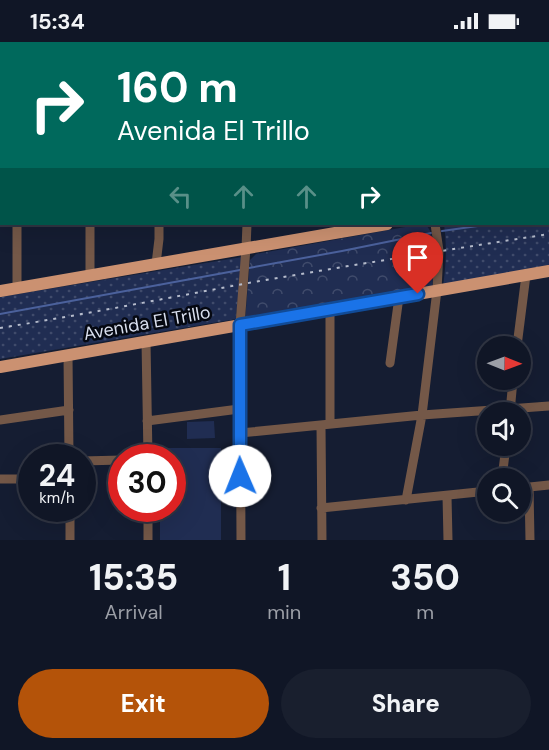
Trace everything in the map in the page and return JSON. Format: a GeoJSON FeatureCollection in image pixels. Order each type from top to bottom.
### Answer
{"type":"FeatureCollection","features":[{"type":"Feature","properties":{"kind":"main road"},"geometry":{"type":"LineString","coordinates":[[0,291],[381,225]]}},
{"type":"Feature","properties":{"kind":"main road","name":"Avenida El Trillo"},"geometry":{"type":"LineString","coordinates":[[0,367],[549,271]]}},
{"type":"Feature","properties":{"kind":"street"},"geometry":{"type":"LineString","coordinates":[[17,225],[17,288]]}},
{"type":"Feature","properties":{"kind":"street"},"geometry":{"type":"LineString","coordinates":[[90,225],[90,275]]}},
{"type":"Feature","properties":{"kind":"street"},"geometry":{"type":"LineString","coordinates":[[156,264],[159,225]]}},
{"type":"Feature","properties":{"kind":"street"},"geometry":{"type":"LineString","coordinates":[[241,540],[240,325],[247,225]]}},
{"type":"Feature","properties":{"kind":"street"},"geometry":{"type":"LineString","coordinates":[[406,500],[422,415],[437,290],[439,251],[435,225]]}},
{"type":"Feature","properties":{"kind":"street"},"geometry":{"type":"LineString","coordinates":[[518,336],[526,275]]}},
{"type":"Feature","properties":{"kind":"street"},"geometry":{"type":"LineString","coordinates":[[390,363],[399,297]]}},
{"type":"Feature","properties":{"kind":"street"},"geometry":{"type":"LineString","coordinates":[[322,540],[321,508],[330,309]]}},
{"type":"Feature","properties":{"kind":"street"},"geometry":{"type":"LineString","coordinates":[[146,341],[148,444]]}},
{"type":"Feature","properties":{"kind":"street"},"geometry":{"type":"LineString","coordinates":[[68,355],[69,444]]}},
{"type":"Feature","properties":{"kind":"street"},"geometry":{"type":"LineString","coordinates":[[531,408],[549,406]]}},
{"type":"Feature","properties":{"kind":"street"},"geometry":{"type":"LineString","coordinates":[[147,421],[239,409]]}},
{"type":"Feature","properties":{"kind":"street"},"geometry":{"type":"LineString","coordinates":[[0,420],[69,410]]}},
{"type":"Feature","properties":{"kind":"street"},"geometry":{"type":"LineString","coordinates":[[240,433],[422,415],[477,412]]}},
{"type":"Feature","properties":{"kind":"street"},"geometry":{"type":"LineString","coordinates":[[0,479],[18,479]]}},
{"type":"Feature","properties":{"kind":"street"},"geometry":{"type":"LineString","coordinates":[[531,487],[549,485]]}},
{"type":"Feature","properties":{"kind":"street"},"geometry":{"type":"LineString","coordinates":[[321,508],[477,492]]}},
{"type":"Feature","properties":{"kind":"street"},"geometry":{"type":"LineString","coordinates":[[447,496],[448,540]]}},
{"type":"Feature","properties":{"kind":"street"},"geometry":{"type":"LineString","coordinates":[[70,522],[70,540]]}},
{"type":"Feature","properties":{"kind":"street"},"geometry":{"type":"LineString","coordinates":[[148,522],[148,540]]}},
{"type":"Feature","properties":{"kind":"street"},"geometry":{"type":"LineString","coordinates":[[528,522],[530,540]]}},
{"type":"Feature","properties":{"kind":"green space"},"geometry":{"type":"Polygon","coordinates":[[[426,225],[434,246],[432,289],[245,321],[250,260],[256,254],[426,225]]]}},
{"type":"Feature","properties":{"kind":"green space"},"geometry":{"type":"Polygon","coordinates":[[[444,225],[549,225],[549,268],[443,287],[446,240],[444,225]]]}},
{"type":"Feature","properties":{"kind":"green space"},"geometry":{"type":"Polygon","coordinates":[[[242,257],[236,319],[0,359],[0,297],[242,257]]]}},
{"type":"Feature","properties":{"kind":"green space"},"geometry":{"type":"Polygon","coordinates":[[[214,421],[215,438],[187,439],[187,422],[214,421]]]}},
{"type":"Feature","properties":{"kind":"green space"},"geometry":{"type":"Polygon","coordinates":[[[186,448],[221,448],[221,540],[160,540],[160,522],[186,522],[186,448]]]}},
{"type":"Feature","properties":{"kind":"waterway"},"geometry":{"type":"LineString","coordinates":[[442,231],[485,225]]}},
{"type":"Feature","properties":{"kind":"waterway"},"geometry":{"type":"LineString","coordinates":[[249,268],[431,233]]}},
{"type":"Feature","properties":{"kind":"waterway"},"geometry":{"type":"LineString","coordinates":[[0,314],[240,270]]}},
{"type":"Feature","properties":{"kind":"railway"},"geometry":{"type":"LineString","coordinates":[[0,328],[281,277],[549,234]]}},
{"type":"Feature","properties":{"kind":"route"},"geometry":{"type":"LineString","coordinates":[[240,476],[240,325],[418,294]]}}]}
